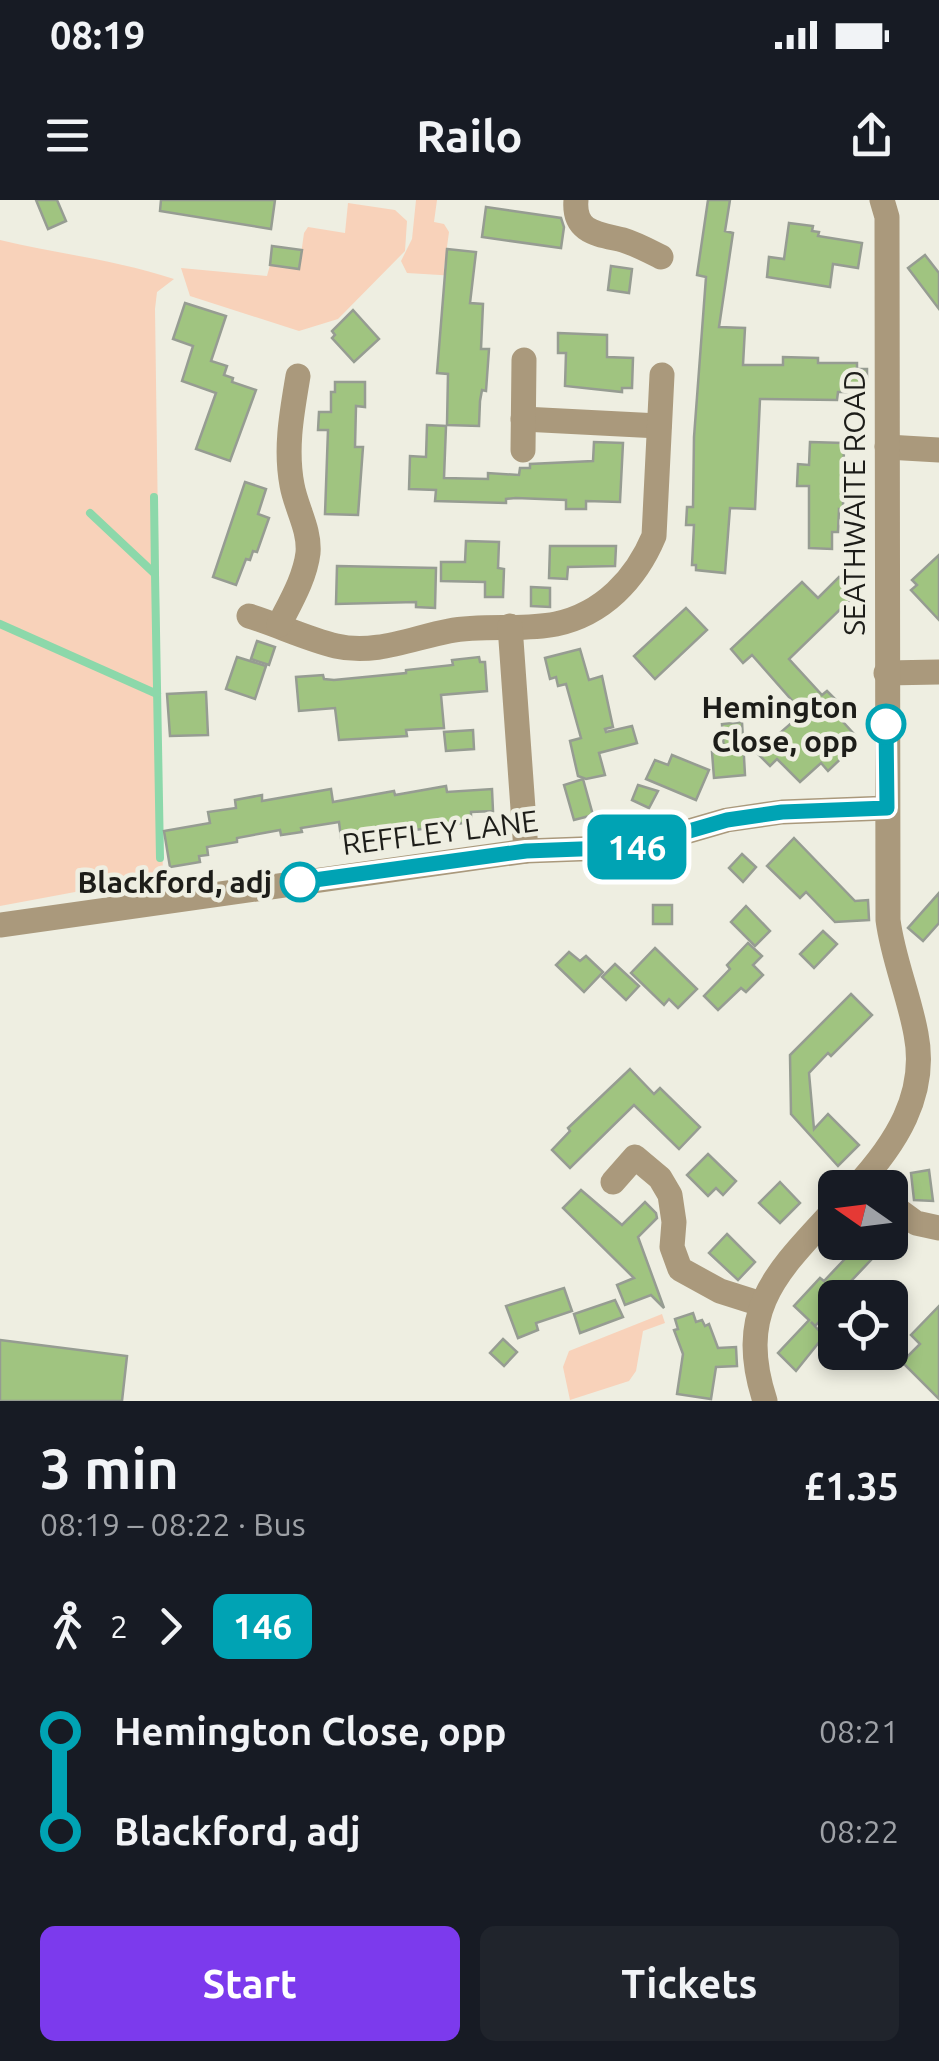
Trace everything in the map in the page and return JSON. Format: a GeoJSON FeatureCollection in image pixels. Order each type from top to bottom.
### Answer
{"type":"FeatureCollection","features":[{"type":"Feature","properties":{"kind":"street"},"geometry":{"type":"LineString","coordinates":[[576,200],[575,213],[582,228],[598,236],[627,241],[660,257]]}},
{"type":"Feature","properties":{"kind":"street","name":"SEATHWAITE ROAD"},"geometry":{"type":"LineString","coordinates":[[875,1170],[906,1120],[918,1060],[916,1034],[895,964],[888,920],[887,217],[882,200]]}},
{"type":"Feature","properties":{"kind":"street"},"geometry":{"type":"LineString","coordinates":[[522,450],[524,360]]}},
{"type":"Feature","properties":{"kind":"street"},"geometry":{"type":"LineString","coordinates":[[250,616],[336,646],[366,649],[451,630],[554,624],[579,616],[628,583],[654,536],[662,375]]}},
{"type":"Feature","properties":{"kind":"street"},"geometry":{"type":"LineString","coordinates":[[279,625],[296,592],[308,554],[307,531],[292,487],[288,457],[298,376]]}},
{"type":"Feature","properties":{"kind":"street"},"geometry":{"type":"LineString","coordinates":[[523,419],[659,426]]}},
{"type":"Feature","properties":{"kind":"street"},"geometry":{"type":"LineString","coordinates":[[887,447],[939,450]]}},
{"type":"Feature","properties":{"kind":"street"},"geometry":{"type":"LineString","coordinates":[[510,626],[526,851]]}},
{"type":"Feature","properties":{"kind":"street"},"geometry":{"type":"LineString","coordinates":[[886,673],[939,672]]}},
{"type":"Feature","properties":{"kind":"street","name":"REFFLEY LANE"},"geometry":{"type":"LineString","coordinates":[[0,924],[526,851],[634,847],[727,820],[782,812],[887,808]]}},
{"type":"Feature","properties":{"kind":"street"},"geometry":{"type":"LineString","coordinates":[[612,1182],[636,1157],[660,1178],[670,1195],[672,1247],[680,1269],[720,1292],[761,1304]]}},
{"type":"Feature","properties":{"kind":"street"},"geometry":{"type":"LineString","coordinates":[[908,1217],[939,1228]]}},
{"type":"Feature","properties":{"kind":"street"},"geometry":{"type":"LineString","coordinates":[[765,1401],[755,1354],[761,1304],[778,1270],[818,1227]]}},
{"type":"Feature","properties":{"kind":"shaded area"},"geometry":{"type":"Polygon","coordinates":[[[416,200],[437,200],[434,222],[444,224],[449,232],[444,269],[473,273],[473,277],[407,273],[401,261],[412,239],[416,200]]]}},
{"type":"Feature","properties":{"kind":"shaded area"},"geometry":{"type":"Polygon","coordinates":[[[348,203],[395,210],[407,221],[405,251],[338,319],[299,331],[190,296],[181,268],[267,276],[270,265],[299,269],[308,227],[345,233],[348,203]]]}},
{"type":"Feature","properties":{"kind":"shaded area"},"geometry":{"type":"Polygon","coordinates":[[[0,240],[174,279],[157,292],[155,309],[163,883],[118,884],[0,906],[0,240]]]}},
{"type":"Feature","properties":{"kind":"shaded area"},"geometry":{"type":"Polygon","coordinates":[[[662,1314],[665,1323],[643,1331],[636,1371],[629,1381],[570,1400],[563,1367],[569,1351],[662,1314]]]}},
{"type":"Feature","properties":{"kind":"building"},"geometry":{"type":"Polygon","coordinates":[[[36,200],[57,200],[66,221],[48,229],[36,200]]]}},
{"type":"Feature","properties":{"kind":"building"},"geometry":{"type":"Polygon","coordinates":[[[161,200],[275,200],[271,229],[160,211],[161,200]]]}},
{"type":"Feature","properties":{"kind":"building"},"geometry":{"type":"Polygon","coordinates":[[[708,200],[730,200],[725,231],[733,233],[719,327],[745,328],[743,365],[783,365],[783,357],[818,358],[818,363],[857,363],[857,369],[867,369],[867,392],[838,392],[837,400],[760,399],[755,509],[730,508],[725,573],[696,570],[696,565],[692,565],[694,525],[686,525],[687,507],[693,507],[706,277],[697,275],[708,200]]]}},
{"type":"Feature","properties":{"kind":"building"},"geometry":{"type":"Polygon","coordinates":[[[486,207],[561,218],[561,248],[482,237],[486,207]]]}},
{"type":"Feature","properties":{"kind":"building"},"geometry":{"type":"Polygon","coordinates":[[[789,223],[813,226],[812,231],[819,232],[818,236],[862,243],[858,268],[833,264],[830,287],[767,277],[769,257],[784,259],[789,223]]]}},
{"type":"Feature","properties":{"kind":"building"},"geometry":{"type":"Polygon","coordinates":[[[272,246],[302,250],[299,269],[270,265],[272,246]]]}},
{"type":"Feature","properties":{"kind":"building"},"geometry":{"type":"Polygon","coordinates":[[[447,249],[476,252],[470,303],[483,304],[481,349],[489,349],[479,426],[447,425],[448,374],[437,373],[447,249]]]}},
{"type":"Feature","properties":{"kind":"building"},"geometry":{"type":"Polygon","coordinates":[[[925,255],[939,273],[939,309],[908,268],[925,255]]]}},
{"type":"Feature","properties":{"kind":"building"},"geometry":{"type":"Polygon","coordinates":[[[611,266],[632,269],[629,293],[608,290],[611,266]]]}},
{"type":"Feature","properties":{"kind":"building"},"geometry":{"type":"Polygon","coordinates":[[[185,303],[226,316],[211,361],[227,366],[224,375],[233,378],[232,382],[256,390],[230,461],[196,449],[216,393],[182,381],[193,346],[173,339],[185,303]]]}},
{"type":"Feature","properties":{"kind":"building"},"geometry":{"type":"Polygon","coordinates":[[[353,310],[379,339],[354,362],[332,338],[332,331],[353,310]]]}},
{"type":"Feature","properties":{"kind":"building"},"geometry":{"type":"Polygon","coordinates":[[[558,333],[607,335],[607,357],[633,358],[632,388],[622,388],[622,392],[565,386],[566,353],[558,353],[558,333]]]}},
{"type":"Feature","properties":{"kind":"building"},"geometry":{"type":"Polygon","coordinates":[[[335,382],[365,382],[365,407],[356,406],[355,447],[363,447],[358,515],[325,514],[328,430],[318,430],[319,412],[331,412],[335,382]]]}},
{"type":"Feature","properties":{"kind":"building"},"geometry":{"type":"Polygon","coordinates":[[[427,425],[446,426],[444,478],[488,479],[488,473],[519,475],[520,468],[530,468],[530,464],[593,461],[594,442],[623,443],[620,502],[586,501],[586,509],[566,509],[566,500],[435,501],[436,490],[409,489],[410,456],[426,457],[427,425]]]}},
{"type":"Feature","properties":{"kind":"building"},"geometry":{"type":"Polygon","coordinates":[[[810,442],[844,443],[843,510],[839,509],[838,532],[832,532],[832,549],[809,548],[809,486],[797,486],[798,464],[809,465],[810,442]]]}},
{"type":"Feature","properties":{"kind":"building"},"geometry":{"type":"Polygon","coordinates":[[[245,482],[266,489],[258,514],[269,518],[257,552],[246,559],[236,585],[213,577],[245,482]]]}},
{"type":"Feature","properties":{"kind":"building"},"geometry":{"type":"Polygon","coordinates":[[[466,541],[499,542],[498,568],[504,569],[503,597],[485,597],[485,582],[441,581],[441,562],[465,562],[466,541]]]}},
{"type":"Feature","properties":{"kind":"building"},"geometry":{"type":"Polygon","coordinates":[[[550,546],[616,546],[615,566],[568,567],[567,579],[549,578],[550,546]]]}},
{"type":"Feature","properties":{"kind":"building"},"geometry":{"type":"Polygon","coordinates":[[[939,555],[939,620],[911,590],[917,585],[912,580],[939,555]]]}},
{"type":"Feature","properties":{"kind":"building"},"geometry":{"type":"Polygon","coordinates":[[[337,566],[436,568],[435,608],[416,607],[416,602],[336,604],[337,566]]]}},
{"type":"Feature","properties":{"kind":"building"},"geometry":{"type":"Polygon","coordinates":[[[839,577],[856,594],[789,659],[822,695],[827,691],[841,705],[834,712],[855,735],[850,739],[855,745],[828,771],[821,763],[800,782],[777,759],[770,766],[757,753],[803,713],[752,655],[743,663],[731,649],[802,582],[818,598],[839,577]]]}},
{"type":"Feature","properties":{"kind":"building"},"geometry":{"type":"Polygon","coordinates":[[[531,587],[550,588],[550,607],[531,606],[531,587]]]}},
{"type":"Feature","properties":{"kind":"building"},"geometry":{"type":"Polygon","coordinates":[[[686,608],[707,630],[655,679],[634,656],[686,608]]]}},
{"type":"Feature","properties":{"kind":"building"},"geometry":{"type":"Polygon","coordinates":[[[257,641],[275,647],[269,665],[251,659],[257,641]]]}},
{"type":"Feature","properties":{"kind":"building"},"geometry":{"type":"Polygon","coordinates":[[[580,649],[589,680],[602,676],[613,727],[605,729],[606,732],[632,726],[637,743],[599,753],[605,775],[586,779],[578,776],[570,741],[581,738],[566,684],[558,686],[556,677],[550,679],[545,658],[580,649]]]}},
{"type":"Feature","properties":{"kind":"building"},"geometry":{"type":"Polygon","coordinates":[[[237,657],[266,666],[255,699],[226,689],[237,657]]]}},
{"type":"Feature","properties":{"kind":"building"},"geometry":{"type":"Polygon","coordinates":[[[479,657],[480,662],[485,662],[487,691],[441,695],[444,728],[406,730],[407,736],[339,740],[335,708],[299,711],[296,677],[323,675],[324,679],[334,680],[406,673],[479,657]]]}},
{"type":"Feature","properties":{"kind":"building"},"geometry":{"type":"Polygon","coordinates":[[[206,692],[208,735],[170,736],[167,694],[206,692]]]}},
{"type":"Feature","properties":{"kind":"building"},"geometry":{"type":"Polygon","coordinates":[[[742,722],[745,775],[714,778],[712,752],[724,751],[722,724],[742,722]]]}},
{"type":"Feature","properties":{"kind":"building"},"geometry":{"type":"Polygon","coordinates":[[[473,730],[474,749],[446,751],[444,732],[473,730]]]}},
{"type":"Feature","properties":{"kind":"building"},"geometry":{"type":"Polygon","coordinates":[[[672,755],[709,770],[696,800],[646,779],[655,760],[668,765],[672,755]]]}},
{"type":"Feature","properties":{"kind":"building"},"geometry":{"type":"Polygon","coordinates":[[[583,779],[593,815],[574,820],[564,785],[583,779]]]}},
{"type":"Feature","properties":{"kind":"building"},"geometry":{"type":"Polygon","coordinates":[[[638,785],[658,791],[649,808],[632,800],[638,785]]]}},
{"type":"Feature","properties":{"kind":"building"},"geometry":{"type":"Polygon","coordinates":[[[446,786],[447,792],[492,789],[493,811],[471,812],[471,822],[341,838],[339,822],[281,835],[280,830],[207,847],[208,855],[199,856],[200,862],[170,867],[164,831],[210,823],[208,812],[236,808],[235,800],[262,795],[262,801],[331,789],[333,802],[446,786]]]}},
{"type":"Feature","properties":{"kind":"building"},"geometry":{"type":"Polygon","coordinates":[[[794,838],[855,901],[868,900],[869,920],[835,922],[806,892],[800,898],[767,866],[794,838]]]}},
{"type":"Feature","properties":{"kind":"building"},"geometry":{"type":"Polygon","coordinates":[[[742,854],[756,867],[743,882],[729,868],[742,854]]]}},
{"type":"Feature","properties":{"kind":"building"},"geometry":{"type":"Polygon","coordinates":[[[939,893],[939,923],[923,941],[908,928],[939,893]]]}},
{"type":"Feature","properties":{"kind":"building"},"geometry":{"type":"Polygon","coordinates":[[[653,905],[672,905],[672,924],[653,924],[653,905]]]}},
{"type":"Feature","properties":{"kind":"building"},"geometry":{"type":"Polygon","coordinates":[[[746,906],[770,931],[755,946],[731,922],[746,906]]]}},
{"type":"Feature","properties":{"kind":"building"},"geometry":{"type":"Polygon","coordinates":[[[823,931],[837,944],[814,968],[800,954],[823,931]]]}},
{"type":"Feature","properties":{"kind":"building"},"geometry":{"type":"Polygon","coordinates":[[[748,943],[762,956],[753,965],[763,975],[746,992],[741,988],[718,1010],[704,996],[748,943]]]}},
{"type":"Feature","properties":{"kind":"building"},"geometry":{"type":"Polygon","coordinates":[[[655,948],[697,989],[678,1008],[669,999],[664,1005],[631,973],[655,948]]]}},
{"type":"Feature","properties":{"kind":"building"},"geometry":{"type":"Polygon","coordinates":[[[569,952],[580,961],[586,956],[603,972],[584,992],[556,965],[569,952]]]}},
{"type":"Feature","properties":{"kind":"building"},"geometry":{"type":"Polygon","coordinates":[[[615,964],[639,986],[626,1000],[602,977],[615,964]]]}},
{"type":"Feature","properties":{"kind":"building"},"geometry":{"type":"Polygon","coordinates":[[[851,994],[872,1015],[809,1073],[814,1129],[828,1114],[859,1145],[838,1166],[791,1114],[790,1055],[851,994]]]}},
{"type":"Feature","properties":{"kind":"building"},"geometry":{"type":"Polygon","coordinates":[[[630,1069],[654,1094],[660,1088],[700,1127],[679,1149],[634,1105],[570,1168],[552,1150],[570,1131],[568,1128],[630,1069]]]}},
{"type":"Feature","properties":{"kind":"building"},"geometry":{"type":"Polygon","coordinates":[[[708,1154],[736,1181],[723,1195],[716,1188],[708,1196],[687,1175],[708,1154]]]}},
{"type":"Feature","properties":{"kind":"building"},"geometry":{"type":"Polygon","coordinates":[[[929,1170],[933,1201],[914,1200],[911,1173],[929,1170]]]}},
{"type":"Feature","properties":{"kind":"building"},"geometry":{"type":"Polygon","coordinates":[[[780,1182],[800,1203],[780,1223],[759,1203],[780,1182]]]}},
{"type":"Feature","properties":{"kind":"building"},"geometry":{"type":"Polygon","coordinates":[[[581,1190],[622,1225],[645,1202],[656,1213],[657,1218],[638,1237],[664,1308],[651,1295],[625,1305],[617,1285],[634,1278],[563,1208],[581,1190]]]}},
{"type":"Feature","properties":{"kind":"building"},"geometry":{"type":"Polygon","coordinates":[[[727,1234],[755,1262],[738,1280],[709,1253],[727,1234]]]}},
{"type":"Feature","properties":{"kind":"building"},"geometry":{"type":"Polygon","coordinates":[[[844,1260],[871,1260],[852,1280],[825,1280],[844,1260]]]}},
{"type":"Feature","properties":{"kind":"building"},"geometry":{"type":"Polygon","coordinates":[[[818,1280],[818,1323],[815,1326],[811,1322],[818,1330],[818,1344],[796,1371],[778,1353],[809,1320],[794,1306],[818,1280]]]}},
{"type":"Feature","properties":{"kind":"building"},"geometry":{"type":"Polygon","coordinates":[[[564,1288],[572,1311],[536,1323],[538,1330],[518,1338],[506,1306],[564,1288]]]}},
{"type":"Feature","properties":{"kind":"building"},"geometry":{"type":"Polygon","coordinates":[[[615,1300],[623,1317],[580,1333],[574,1314],[615,1300]]]}},
{"type":"Feature","properties":{"kind":"building"},"geometry":{"type":"Polygon","coordinates":[[[939,1306],[939,1399],[908,1368],[908,1356],[920,1344],[911,1335],[939,1306]]]}},
{"type":"Feature","properties":{"kind":"building"},"geometry":{"type":"Polygon","coordinates":[[[693,1313],[696,1322],[709,1324],[718,1348],[736,1347],[737,1366],[716,1367],[711,1399],[677,1394],[683,1354],[674,1330],[678,1329],[675,1319],[693,1313]]]}},
{"type":"Feature","properties":{"kind":"building"},"geometry":{"type":"Polygon","coordinates":[[[503,1339],[517,1352],[504,1366],[490,1353],[503,1339]]]}},
{"type":"Feature","properties":{"kind":"building"},"geometry":{"type":"Polygon","coordinates":[[[0,1340],[127,1356],[122,1401],[0,1401],[0,1340]]]}},
{"type":"Feature","properties":{"kind":"waterway"},"geometry":{"type":"LineString","coordinates":[[154,497],[155,573]]}},
{"type":"Feature","properties":{"kind":"waterway"},"geometry":{"type":"LineString","coordinates":[[90,513],[155,574],[160,858]]}},
{"type":"Feature","properties":{"kind":"waterway"},"geometry":{"type":"LineString","coordinates":[[0,624],[157,694]]}},
{"type":"Feature","properties":{"kind":"bus line","name":"146"},"geometry":{"type":"LineString","coordinates":[[300,882],[526,851],[634,847],[727,820],[782,812],[887,808],[886,724]]}},
{"type":"Feature","properties":{"kind":"place","name":"Hemington Close, opp"},"geometry":{"type":"Point","coordinates":[886,724]}},
{"type":"Feature","properties":{"kind":"place","name":"Blackford, adj"},"geometry":{"type":"Point","coordinates":[300,882]}}]}
